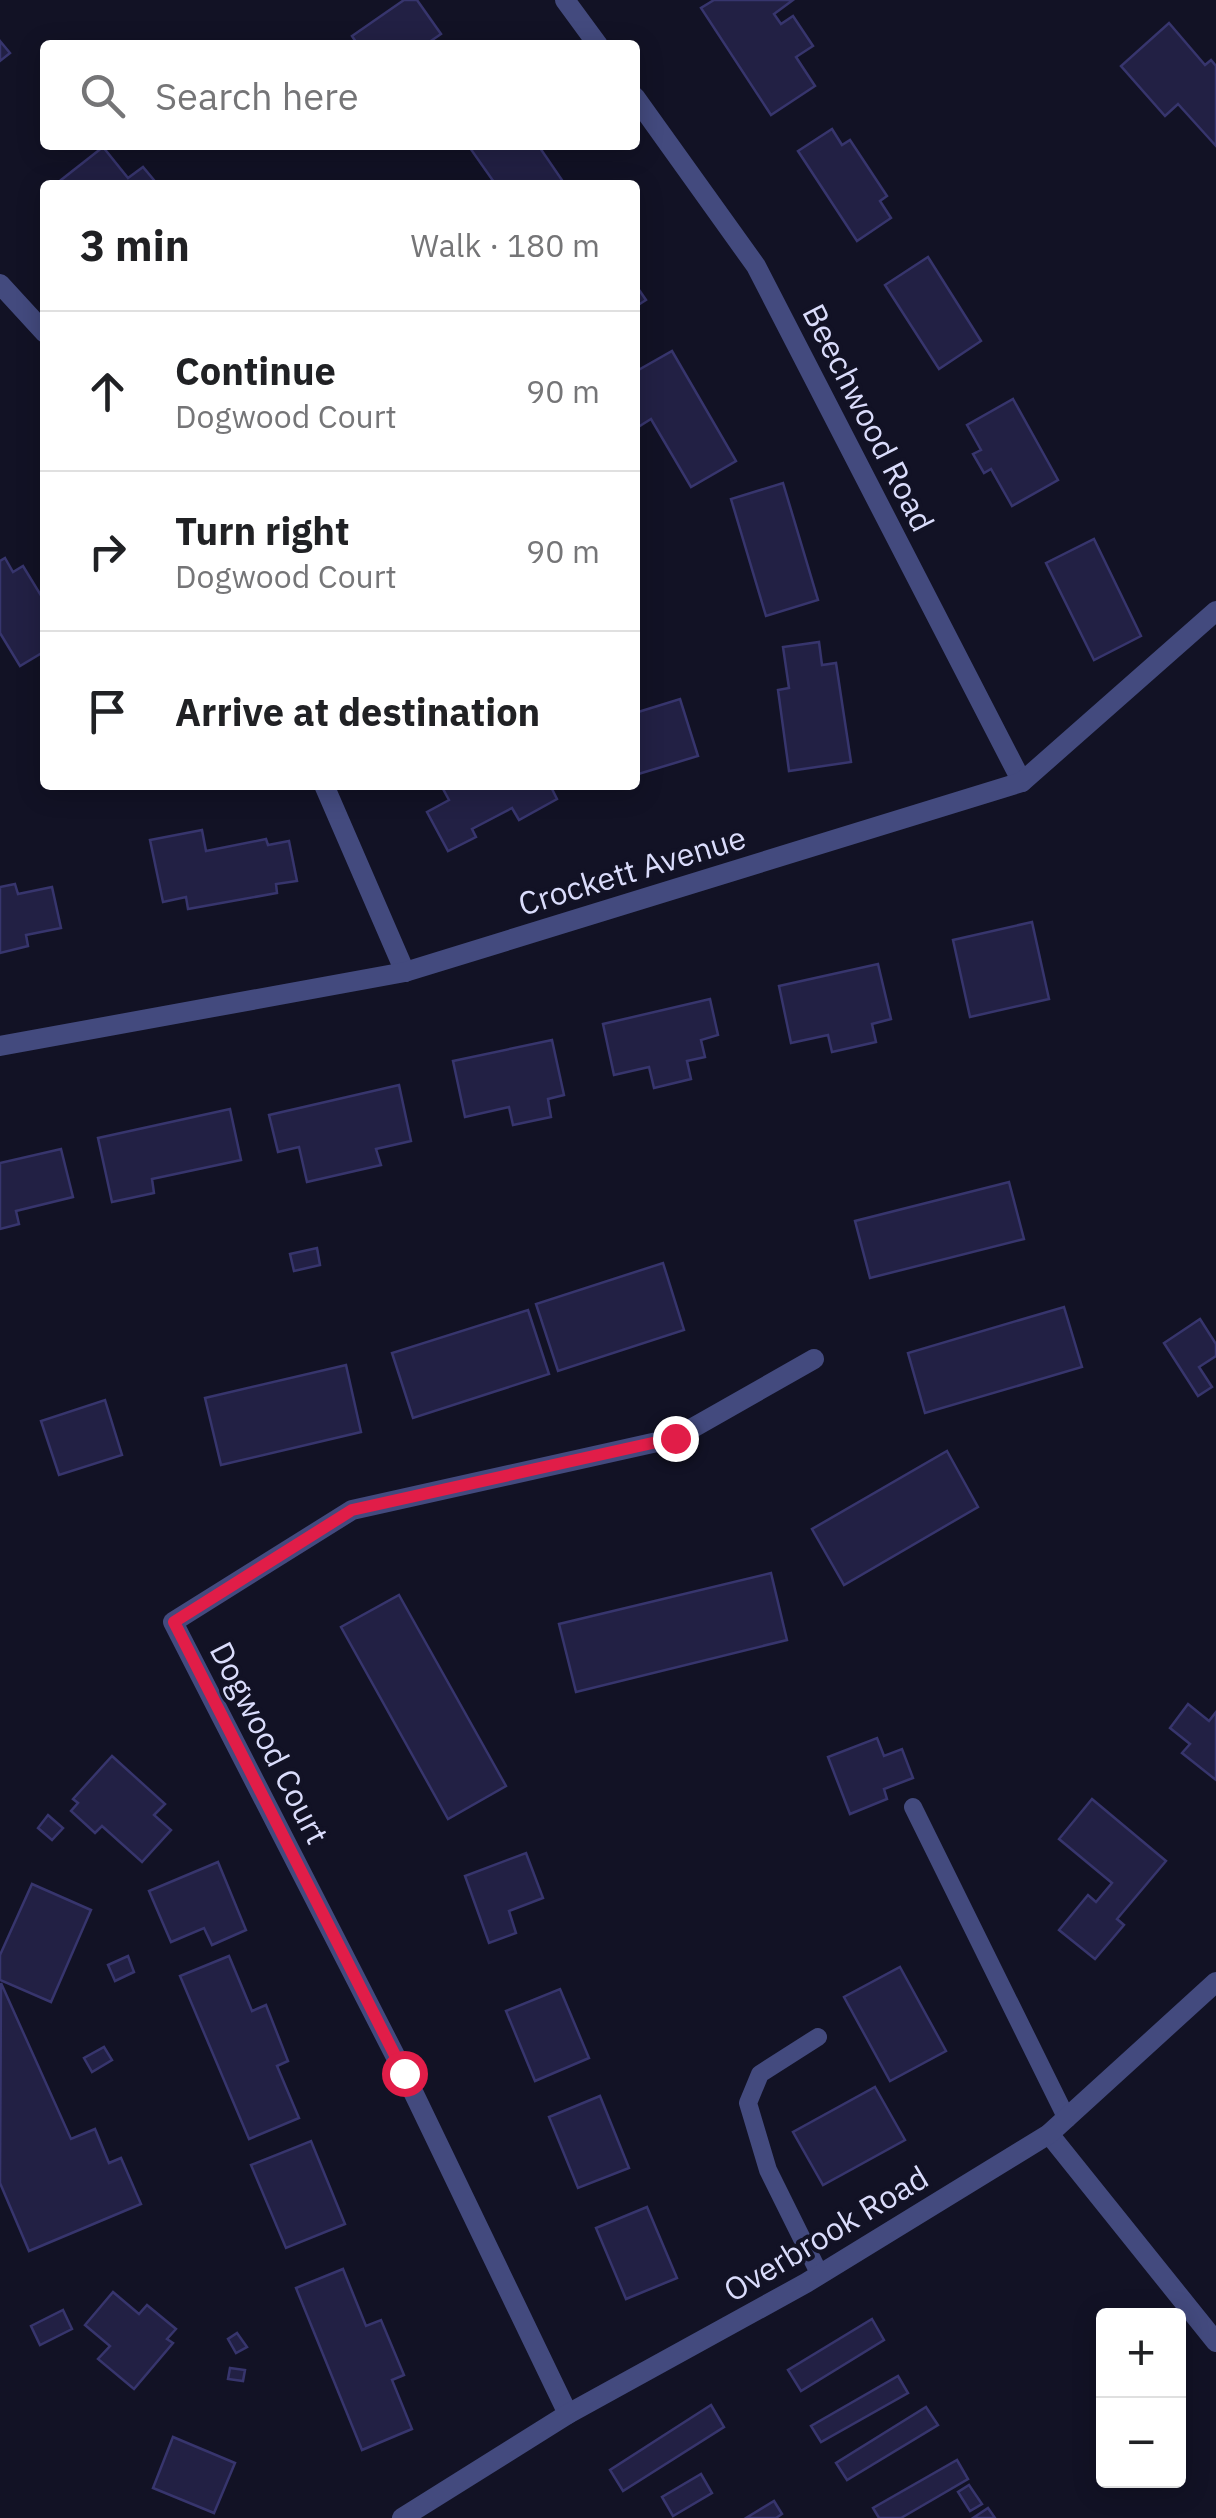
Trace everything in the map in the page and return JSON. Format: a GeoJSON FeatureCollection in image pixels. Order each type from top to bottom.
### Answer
{"type":"FeatureCollection","features":[{"type":"Feature","properties":{"kind":"street"},"geometry":{"type":"LineString","coordinates":[[565,0],[594,40]]}},
{"type":"Feature","properties":{"kind":"street","name":"Beechwood Road"},"geometry":{"type":"LineString","coordinates":[[640,104],[756,266],[1022,782]]}},
{"type":"Feature","properties":{"kind":"street"},"geometry":{"type":"LineString","coordinates":[[0,284],[40,328]]}},
{"type":"Feature","properties":{"kind":"street","name":"Crockett Avenue"},"geometry":{"type":"LineString","coordinates":[[0,1046],[404,972],[1022,782],[1216,611]]}},
{"type":"Feature","properties":{"kind":"street"},"geometry":{"type":"LineString","coordinates":[[326,790],[404,972]]}},
{"type":"Feature","properties":{"kind":"street","name":"Dogwood Court"},"geometry":{"type":"LineString","coordinates":[[568,2414],[404,2073],[174,1622],[352,1510],[675,1438],[814,1359]]}},
{"type":"Feature","properties":{"kind":"street","name":"Overbrook Road"},"geometry":{"type":"LineString","coordinates":[[402,2518],[568,2414],[820,2275],[1050,2134],[1216,1982]]}},
{"type":"Feature","properties":{"kind":"street"},"geometry":{"type":"LineString","coordinates":[[1050,2134],[1216,2342]]}},
{"type":"Feature","properties":{"kind":"lane"},"geometry":{"type":"LineString","coordinates":[[913,1807],[1067,2119]]}},
{"type":"Feature","properties":{"kind":"lane"},"geometry":{"type":"LineString","coordinates":[[818,2037],[760,2074],[748,2103],[768,2170],[820,2275]]}},
{"type":"Feature","properties":{"kind":"building"},"geometry":{"type":"Polygon","coordinates":[[[404,0],[417,0],[441,34],[432,40],[355,40],[352,36],[404,0]]]}},
{"type":"Feature","properties":{"kind":"building"},"geometry":{"type":"Polygon","coordinates":[[[714,0],[793,0],[774,14],[781,24],[793,16],[813,46],[796,57],[815,86],[771,115],[701,8],[714,0]]]}},
{"type":"Feature","properties":{"kind":"building"},"geometry":{"type":"Polygon","coordinates":[[[1169,23],[1205,65],[1211,60],[1216,66],[1216,146],[1178,104],[1165,116],[1121,66],[1169,23]]]}},
{"type":"Feature","properties":{"kind":"building"},"geometry":{"type":"Polygon","coordinates":[[[0,41],[10,53],[0,61],[0,41]]]}},
{"type":"Feature","properties":{"kind":"building"},"geometry":{"type":"Polygon","coordinates":[[[832,129],[842,145],[850,140],[887,196],[880,201],[891,218],[857,241],[798,151],[832,129]]]}},
{"type":"Feature","properties":{"kind":"building"},"geometry":{"type":"Polygon","coordinates":[[[99,150],[105,150],[128,178],[143,167],[154,180],[61,180],[99,150]]]}},
{"type":"Feature","properties":{"kind":"building"},"geometry":{"type":"Polygon","coordinates":[[[471,150],[541,150],[562,180],[492,180],[471,150]]]}},
{"type":"Feature","properties":{"kind":"building"},"geometry":{"type":"Polygon","coordinates":[[[928,257],[981,341],[939,369],[885,285],[928,257]]]}},
{"type":"Feature","properties":{"kind":"building"},"geometry":{"type":"Polygon","coordinates":[[[672,351],[736,461],[691,487],[651,419],[640,426],[640,369],[672,351]]]}},
{"type":"Feature","properties":{"kind":"building"},"geometry":{"type":"Polygon","coordinates":[[[1013,399],[1058,480],[1012,506],[991,469],[984,473],[973,454],[981,450],[967,425],[1013,399]]]}},
{"type":"Feature","properties":{"kind":"building"},"geometry":{"type":"Polygon","coordinates":[[[783,483],[818,600],[766,616],[731,499],[783,483]]]}},
{"type":"Feature","properties":{"kind":"building"},"geometry":{"type":"Polygon","coordinates":[[[1094,539],[1141,636],[1094,660],[1046,563],[1094,539]]]}},
{"type":"Feature","properties":{"kind":"building"},"geometry":{"type":"Polygon","coordinates":[[[5,558],[13,572],[23,566],[40,594],[40,654],[20,666],[0,633],[0,561],[5,558]]]}},
{"type":"Feature","properties":{"kind":"building"},"geometry":{"type":"Polygon","coordinates":[[[819,642],[822,665],[836,663],[851,762],[789,771],[778,690],[789,688],[783,647],[819,642]]]}},
{"type":"Feature","properties":{"kind":"building"},"geometry":{"type":"Polygon","coordinates":[[[680,699],[698,756],[640,773],[640,711],[680,699]]]}},
{"type":"Feature","properties":{"kind":"building"},"geometry":{"type":"Polygon","coordinates":[[[444,790],[552,790],[557,799],[519,820],[512,808],[472,829],[476,837],[448,851],[427,812],[449,800],[444,790]]]}},
{"type":"Feature","properties":{"kind":"building"},"geometry":{"type":"Polygon","coordinates":[[[202,830],[206,851],[266,839],[268,845],[289,841],[297,881],[276,884],[277,893],[188,909],[186,897],[163,902],[150,840],[202,830]]]}},
{"type":"Feature","properties":{"kind":"building"},"geometry":{"type":"Polygon","coordinates":[[[15,884],[18,894],[52,887],[61,928],[26,935],[28,946],[0,953],[0,887],[15,884]]]}},
{"type":"Feature","properties":{"kind":"building"},"geometry":{"type":"Polygon","coordinates":[[[1032,922],[1049,999],[970,1017],[953,940],[1032,922]]]}},
{"type":"Feature","properties":{"kind":"building"},"geometry":{"type":"Polygon","coordinates":[[[878,964],[891,1019],[872,1024],[876,1042],[832,1052],[828,1035],[791,1043],[779,986],[878,964]]]}},
{"type":"Feature","properties":{"kind":"building"},"geometry":{"type":"Polygon","coordinates":[[[710,999],[718,1035],[701,1040],[705,1057],[687,1061],[691,1079],[654,1088],[649,1067],[614,1075],[603,1024],[710,999]]]}},
{"type":"Feature","properties":{"kind":"building"},"geometry":{"type":"Polygon","coordinates":[[[552,1040],[564,1095],[548,1099],[551,1117],[513,1125],[509,1107],[465,1117],[453,1061],[552,1040]]]}},
{"type":"Feature","properties":{"kind":"building"},"geometry":{"type":"Polygon","coordinates":[[[399,1085],[411,1141],[376,1149],[381,1165],[307,1182],[299,1147],[278,1152],[269,1115],[399,1085]]]}},
{"type":"Feature","properties":{"kind":"building"},"geometry":{"type":"Polygon","coordinates":[[[230,1109],[241,1160],[152,1179],[154,1193],[112,1202],[98,1138],[230,1109]]]}},
{"type":"Feature","properties":{"kind":"building"},"geometry":{"type":"Polygon","coordinates":[[[61,1149],[73,1197],[16,1211],[19,1224],[0,1229],[0,1163],[61,1149]]]}},
{"type":"Feature","properties":{"kind":"building"},"geometry":{"type":"Polygon","coordinates":[[[1009,1182],[1024,1239],[870,1278],[855,1221],[1009,1182]]]}},
{"type":"Feature","properties":{"kind":"building"},"geometry":{"type":"Polygon","coordinates":[[[317,1248],[320,1265],[294,1271],[290,1254],[317,1248]]]}},
{"type":"Feature","properties":{"kind":"building"},"geometry":{"type":"Polygon","coordinates":[[[663,1263],[684,1330],[558,1371],[536,1304],[663,1263]]]}},
{"type":"Feature","properties":{"kind":"building"},"geometry":{"type":"Polygon","coordinates":[[[1064,1307],[1082,1367],[925,1413],[908,1353],[1064,1307]]]}},
{"type":"Feature","properties":{"kind":"building"},"geometry":{"type":"Polygon","coordinates":[[[528,1310],[549,1374],[413,1418],[392,1353],[528,1310]]]}},
{"type":"Feature","properties":{"kind":"building"},"geometry":{"type":"Polygon","coordinates":[[[1200,1319],[1216,1344],[1216,1356],[1199,1367],[1212,1387],[1198,1396],[1164,1343],[1200,1319]]]}},
{"type":"Feature","properties":{"kind":"building"},"geometry":{"type":"Polygon","coordinates":[[[346,1365],[361,1432],[221,1465],[205,1398],[346,1365]]]}},
{"type":"Feature","properties":{"kind":"building"},"geometry":{"type":"Polygon","coordinates":[[[105,1400],[122,1455],[59,1475],[41,1421],[105,1400]]]}},
{"type":"Feature","properties":{"kind":"building"},"geometry":{"type":"Polygon","coordinates":[[[947,1451],[978,1507],[844,1585],[812,1529],[947,1451]]]}},
{"type":"Feature","properties":{"kind":"building"},"geometry":{"type":"Polygon","coordinates":[[[771,1573],[787,1640],[576,1692],[559,1624],[771,1573]]]}},
{"type":"Feature","properties":{"kind":"building"},"geometry":{"type":"Polygon","coordinates":[[[399,1595],[506,1786],[448,1819],[341,1627],[399,1595]]]}},
{"type":"Feature","properties":{"kind":"building"},"geometry":{"type":"Polygon","coordinates":[[[1188,1704],[1209,1721],[1216,1712],[1216,1780],[1182,1753],[1190,1744],[1170,1728],[1188,1704]]]}},
{"type":"Feature","properties":{"kind":"building"},"geometry":{"type":"Polygon","coordinates":[[[877,1738],[884,1756],[902,1749],[913,1778],[884,1789],[887,1799],[850,1814],[828,1757],[877,1738]]]}},
{"type":"Feature","properties":{"kind":"building"},"geometry":{"type":"Polygon","coordinates":[[[112,1756],[165,1804],[154,1815],[171,1830],[142,1862],[102,1826],[95,1833],[71,1811],[78,1803],[73,1799],[112,1756]]]}},
{"type":"Feature","properties":{"kind":"building"},"geometry":{"type":"Polygon","coordinates":[[[1092,1799],[1166,1861],[1117,1919],[1124,1925],[1095,1959],[1059,1930],[1088,1895],[1096,1902],[1112,1883],[1059,1839],[1092,1799]]]}},
{"type":"Feature","properties":{"kind":"building"},"geometry":{"type":"Polygon","coordinates":[[[48,1815],[63,1828],[52,1840],[38,1828],[48,1815]]]}},
{"type":"Feature","properties":{"kind":"building"},"geometry":{"type":"Polygon","coordinates":[[[526,1853],[543,1898],[509,1911],[516,1933],[489,1943],[465,1876],[526,1853]]]}},
{"type":"Feature","properties":{"kind":"building"},"geometry":{"type":"Polygon","coordinates":[[[218,1862],[246,1930],[212,1945],[204,1928],[171,1942],[149,1891],[218,1862]]]}},
{"type":"Feature","properties":{"kind":"building"},"geometry":{"type":"Polygon","coordinates":[[[32,1884],[91,1910],[51,2002],[0,1980],[0,1955],[32,1884]]]}},
{"type":"Feature","properties":{"kind":"building"},"geometry":{"type":"Polygon","coordinates":[[[128,1956],[134,1972],[115,1981],[108,1965],[128,1956]]]}},
{"type":"Feature","properties":{"kind":"building"},"geometry":{"type":"Polygon","coordinates":[[[229,1956],[252,2011],[266,2005],[288,2061],[277,2066],[299,2118],[249,2139],[180,1976],[229,1956]]]}},
{"type":"Feature","properties":{"kind":"building"},"geometry":{"type":"Polygon","coordinates":[[[900,1967],[946,2051],[890,2081],[844,1997],[900,1967]]]}},
{"type":"Feature","properties":{"kind":"building"},"geometry":{"type":"Polygon","coordinates":[[[1,1983],[71,2139],[95,2129],[109,2163],[121,2158],[141,2204],[29,2251],[0,2183],[1,1983]]]}},
{"type":"Feature","properties":{"kind":"building"},"geometry":{"type":"Polygon","coordinates":[[[560,1989],[589,2058],[535,2081],[506,2011],[560,1989]]]}},
{"type":"Feature","properties":{"kind":"building"},"geometry":{"type":"Polygon","coordinates":[[[104,2047],[112,2060],[92,2072],[84,2058],[104,2047]]]}},
{"type":"Feature","properties":{"kind":"building"},"geometry":{"type":"Polygon","coordinates":[[[875,2087],[905,2140],[823,2185],[793,2132],[875,2087]]]}},
{"type":"Feature","properties":{"kind":"building"},"geometry":{"type":"Polygon","coordinates":[[[600,2096],[629,2168],[578,2188],[549,2117],[600,2096]]]}},
{"type":"Feature","properties":{"kind":"building"},"geometry":{"type":"Polygon","coordinates":[[[311,2141],[345,2224],[286,2248],[251,2165],[311,2141]]]}},
{"type":"Feature","properties":{"kind":"building"},"geometry":{"type":"Polygon","coordinates":[[[647,2207],[677,2278],[626,2299],[596,2228],[647,2207]]]}},
{"type":"Feature","properties":{"kind":"building"},"geometry":{"type":"Polygon","coordinates":[[[343,2269],[366,2326],[381,2320],[404,2375],[392,2380],[412,2429],[362,2450],[296,2288],[343,2269]]]}},
{"type":"Feature","properties":{"kind":"building"},"geometry":{"type":"Polygon","coordinates":[[[113,2292],[139,2314],[147,2305],[176,2329],[167,2339],[173,2343],[134,2389],[98,2359],[110,2346],[85,2325],[113,2292]]]}},
{"type":"Feature","properties":{"kind":"building"},"geometry":{"type":"Polygon","coordinates":[[[63,2310],[72,2329],[40,2345],[31,2326],[63,2310]]]}},
{"type":"Feature","properties":{"kind":"building"},"geometry":{"type":"Polygon","coordinates":[[[872,2319],[884,2340],[801,2391],[788,2370],[872,2319]]]}},
{"type":"Feature","properties":{"kind":"building"},"geometry":{"type":"Polygon","coordinates":[[[237,2333],[247,2347],[236,2353],[228,2339],[237,2333]]]}},
{"type":"Feature","properties":{"kind":"building"},"geometry":{"type":"Polygon","coordinates":[[[230,2368],[245,2370],[243,2381],[228,2379],[230,2368]]]}},
{"type":"Feature","properties":{"kind":"building"},"geometry":{"type":"Polygon","coordinates":[[[898,2376],[908,2393],[821,2442],[811,2426],[898,2376]]]}},
{"type":"Feature","properties":{"kind":"building"},"geometry":{"type":"Polygon","coordinates":[[[711,2405],[724,2427],[623,2491],[610,2470],[711,2405]]]}},
{"type":"Feature","properties":{"kind":"building"},"geometry":{"type":"Polygon","coordinates":[[[926,2407],[938,2425],[847,2480],[836,2463],[926,2407]]]}},
{"type":"Feature","properties":{"kind":"building"},"geometry":{"type":"Polygon","coordinates":[[[173,2437],[235,2463],[214,2513],[153,2488],[173,2437]]]}},
{"type":"Feature","properties":{"kind":"building"},"geometry":{"type":"Polygon","coordinates":[[[957,2460],[968,2479],[901,2518],[879,2518],[873,2508],[957,2460]]]}},
{"type":"Feature","properties":{"kind":"building"},"geometry":{"type":"Polygon","coordinates":[[[701,2474],[712,2493],[673,2516],[662,2497],[701,2474]]]}},
{"type":"Feature","properties":{"kind":"building"},"geometry":{"type":"Polygon","coordinates":[[[969,2485],[982,2504],[970,2511],[958,2492],[969,2485]]]}},
{"type":"Feature","properties":{"kind":"building"},"geometry":{"type":"Polygon","coordinates":[[[774,2501],[782,2514],[776,2518],[746,2518],[774,2501]]]}},
{"type":"Feature","properties":{"kind":"building"},"geometry":{"type":"Polygon","coordinates":[[[988,2508],[995,2518],[973,2518],[988,2508]]]}},
{"type":"Feature","properties":{"kind":"route"},"geometry":{"type":"LineString","coordinates":[[404,2073],[174,1622],[352,1510],[512,1478],[675,1438]]}}]}
